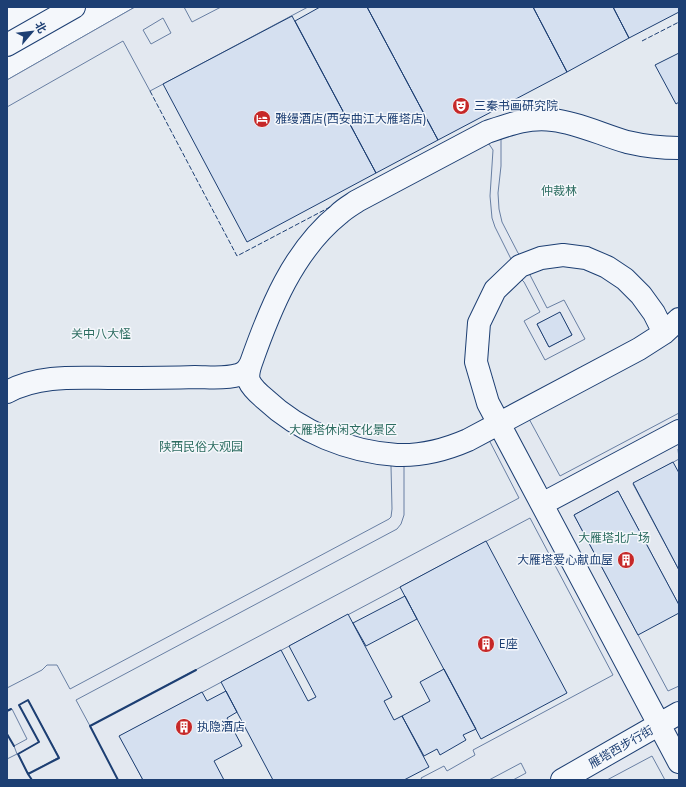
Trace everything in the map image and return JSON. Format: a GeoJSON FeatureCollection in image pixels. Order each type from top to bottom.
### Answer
{"type":"FeatureCollection","features":[{"type":"Feature","properties":{"kind":"street"},"geometry":{"type":"LineString","coordinates":[[7,45],[74,7]]}},
{"type":"Feature","properties":{"kind":"street"},"geometry":{"type":"LineString","coordinates":[[254,388],[248,379],[251,363],[261,335],[282,287],[306,248],[320,232],[339,214],[357,202],[487,132],[508,124],[530,120],[553,120],[572,124],[627,142],[647,146],[679,148]]}},
{"type":"Feature","properties":{"kind":"street"},"geometry":{"type":"LineString","coordinates":[[7,392],[25,384],[42,380],[65,378],[233,376],[244,378],[272,406],[318,435],[358,449],[381,453],[410,454],[440,450],[468,440],[499,424],[639,349],[671,326],[654,313],[641,295],[625,279],[607,266],[586,258],[564,255],[541,258],[521,266],[494,290],[479,323],[476,362],[488,403],[499,424],[542,504],[659,725],[679,762]]}},
{"type":"Feature","properties":{"kind":"street"},"geometry":{"type":"LineString","coordinates":[[233,376],[244,372],[251,363]]}},
{"type":"Feature","properties":{"kind":"street"},"geometry":{"type":"LineString","coordinates":[[542,504],[679,431]]}},
{"type":"Feature","properties":{"kind":"street","name":"雁塔西步行街"},"geometry":{"type":"LineString","coordinates":[[562,780],[679,714]]}},
{"type":"Feature","properties":{"kind":"green space","name":"陕西民俗大观园"},"geometry":{"type":"Polygon","coordinates":[[[135,7],[679,7],[679,780],[7,780],[7,80],[135,7]]]}},
{"type":"Feature","properties":{"kind":"shaded area"},"geometry":{"type":"Polygon","coordinates":[[[135,7],[184,7],[192,22],[221,7],[308,7],[150,91],[123,41],[7,107],[7,80],[135,7]],[[163,18],[143,30],[151,44],[171,33],[163,18]]]}},
{"type":"Feature","properties":{"kind":"shaded area"},"geometry":{"type":"Polygon","coordinates":[[[553,112],[575,117],[641,138],[679,141],[679,155],[656,155],[615,146],[558,128],[540,127],[515,129],[506,132],[501,138],[501,166],[498,193],[502,222],[518,253],[522,257],[528,258],[551,252],[564,251],[592,255],[611,264],[630,277],[646,295],[665,321],[673,320],[679,313],[679,326],[657,343],[540,407],[541,410],[528,417],[560,476],[679,413],[679,459],[633,484],[679,570],[679,605],[618,491],[574,515],[668,691],[679,686],[679,780],[665,780],[652,756],[607,780],[513,780],[526,773],[521,763],[489,780],[422,780],[421,778],[444,766],[447,771],[475,755],[473,750],[613,675],[530,518],[120,736],[143,780],[7,780],[7,759],[17,754],[14,746],[27,739],[12,709],[7,711],[7,688],[42,670],[47,665],[57,665],[70,689],[389,519],[391,517],[392,509],[391,462],[388,459],[349,452],[311,437],[289,425],[273,413],[244,386],[239,384],[60,385],[32,390],[7,400],[7,384],[32,375],[54,371],[230,369],[238,367],[243,362],[269,298],[286,264],[316,225],[340,203],[483,126],[505,117],[528,113],[553,112]],[[483,143],[351,213],[331,231],[310,255],[296,276],[280,309],[256,372],[258,382],[282,404],[308,421],[335,434],[363,443],[390,447],[418,447],[444,442],[469,432],[487,422],[489,412],[479,394],[473,373],[471,351],[472,337],[476,316],[484,298],[512,263],[492,218],[490,196],[493,150],[489,144],[483,143]],[[549,260],[536,263],[531,268],[530,275],[547,308],[564,300],[585,339],[545,360],[524,321],[540,312],[524,282],[518,276],[510,279],[501,288],[487,310],[480,334],[480,364],[488,393],[495,407],[500,412],[506,412],[534,397],[536,399],[633,348],[652,336],[656,330],[655,324],[650,315],[637,297],[619,279],[593,265],[575,260],[549,260]],[[560,313],[537,324],[549,347],[572,335],[560,313]],[[488,438],[475,445],[444,455],[407,460],[404,462],[404,515],[401,524],[397,529],[76,700],[90,726],[519,498],[488,438]],[[28,700],[19,705],[39,742],[18,754],[28,774],[59,757],[28,700]]]}},
{"type":"Feature","properties":{"kind":"building"},"geometry":{"type":"Polygon","coordinates":[[[320,7],[367,7],[438,140],[376,173],[295,21],[320,7]]]}},
{"type":"Feature","properties":{"kind":"building","name":"三秦书画研究院"},"geometry":{"type":"Polygon","coordinates":[[[367,7],[533,7],[567,72],[438,140],[367,7]]]}},
{"type":"Feature","properties":{"kind":"building"},"geometry":{"type":"Polygon","coordinates":[[[533,7],[613,7],[629,38],[567,72],[533,7]]]}},
{"type":"Feature","properties":{"kind":"building"},"geometry":{"type":"Polygon","coordinates":[[[613,7],[679,7],[679,12],[629,38],[613,7]]]}},
{"type":"Feature","properties":{"kind":"building"},"geometry":{"type":"Polygon","coordinates":[[[292,16],[376,173],[247,242],[163,84],[292,16]]]}},
{"type":"Feature","properties":{"kind":"building"},"geometry":{"type":"Polygon","coordinates":[[[679,53],[679,102],[676,104],[655,65],[679,53]]]}},
{"type":"Feature","properties":{"kind":"building"},"geometry":{"type":"Polygon","coordinates":[[[560,312],[572,335],[549,347],[537,324],[560,312]]]}},
{"type":"Feature","properties":{"kind":"building"},"geometry":{"type":"Polygon","coordinates":[[[673,462],[679,473],[679,570],[633,483],[673,462]]]}},
{"type":"Feature","properties":{"kind":"building","name":"大雁塔爱心献血屋"},"geometry":{"type":"Polygon","coordinates":[[[618,491],[679,605],[679,613],[638,635],[574,515],[618,491]]]}},
{"type":"Feature","properties":{"kind":"building","name":"E座"},"geometry":{"type":"Polygon","coordinates":[[[486,541],[567,693],[481,739],[400,587],[486,541]]]}},
{"type":"Feature","properties":{"kind":"building"},"geometry":{"type":"Polygon","coordinates":[[[405,596],[417,619],[366,646],[353,623],[405,596]]]}},
{"type":"Feature","properties":{"kind":"building"},"geometry":{"type":"Polygon","coordinates":[[[348,614],[392,697],[384,701],[394,720],[402,716],[429,767],[404,780],[273,780],[221,682],[281,650],[308,701],[316,697],[289,646],[348,614]]]}},
{"type":"Feature","properties":{"kind":"building"},"geometry":{"type":"Polygon","coordinates":[[[444,669],[476,729],[463,735],[466,740],[440,755],[437,749],[424,756],[402,716],[430,701],[420,682],[444,669]]]}},
{"type":"Feature","properties":{"kind":"building","name":"执隐酒店"},"geometry":{"type":"Polygon","coordinates":[[[226,691],[237,712],[227,718],[242,746],[214,761],[224,780],[143,780],[119,736],[202,692],[207,701],[226,691]]]}},
{"type":"Feature","properties":{"kind":"fence"},"geometry":{"type":"LineString","coordinates":[[642,41],[679,22]]}},
{"type":"Feature","properties":{"kind":"fence"},"geometry":{"type":"LineString","coordinates":[[150,91],[237,256],[332,206]]}},
{"type":"Feature","properties":{"kind":"wall"},"geometry":{"type":"LineString","coordinates":[[118,780],[90,726],[196,670]]}},
{"type":"Feature","properties":{"kind":"wall"},"geometry":{"type":"LineString","coordinates":[[28,774],[18,754],[39,742],[19,705],[28,700],[59,758],[28,774],[32,780]]}},
{"type":"Feature","properties":{"kind":"wall"},"geometry":{"type":"LineString","coordinates":[[7,711],[11,709]]}},
{"type":"Feature","properties":{"kind":"wall"},"geometry":{"type":"LineString","coordinates":[[7,734],[14,746]]}},
{"type":"Feature","properties":{"kind":"place","name":"三秦书画研究院"},"geometry":{"type":"Point","coordinates":[461,106]}},
{"type":"Feature","properties":{"kind":"place","name":"雅缦酒店(西安曲江大雁塔店)"},"geometry":{"type":"Point","coordinates":[262,119]}},
{"type":"Feature","properties":{"kind":"place","name":"大雁塔爱心献血屋"},"geometry":{"type":"Point","coordinates":[626,560]}},
{"type":"Feature","properties":{"kind":"place","name":"E座"},"geometry":{"type":"Point","coordinates":[486,644]}},
{"type":"Feature","properties":{"kind":"place","name":"执隐酒店"},"geometry":{"type":"Point","coordinates":[184,727]}},
{"type":"Feature","properties":{"kind":"park label","name":"仲裁林"},"geometry":{"type":"Point","coordinates":[559,191]}},
{"type":"Feature","properties":{"kind":"park label","name":"关中八大怪"},"geometry":{"type":"Point","coordinates":[101,334]}},
{"type":"Feature","properties":{"kind":"park label","name":"大雁塔休闲文化景区"},"geometry":{"type":"Point","coordinates":[343,430]}},
{"type":"Feature","properties":{"kind":"park label","name":"大雁塔北广场"},"geometry":{"type":"Point","coordinates":[614,538]}}]}
